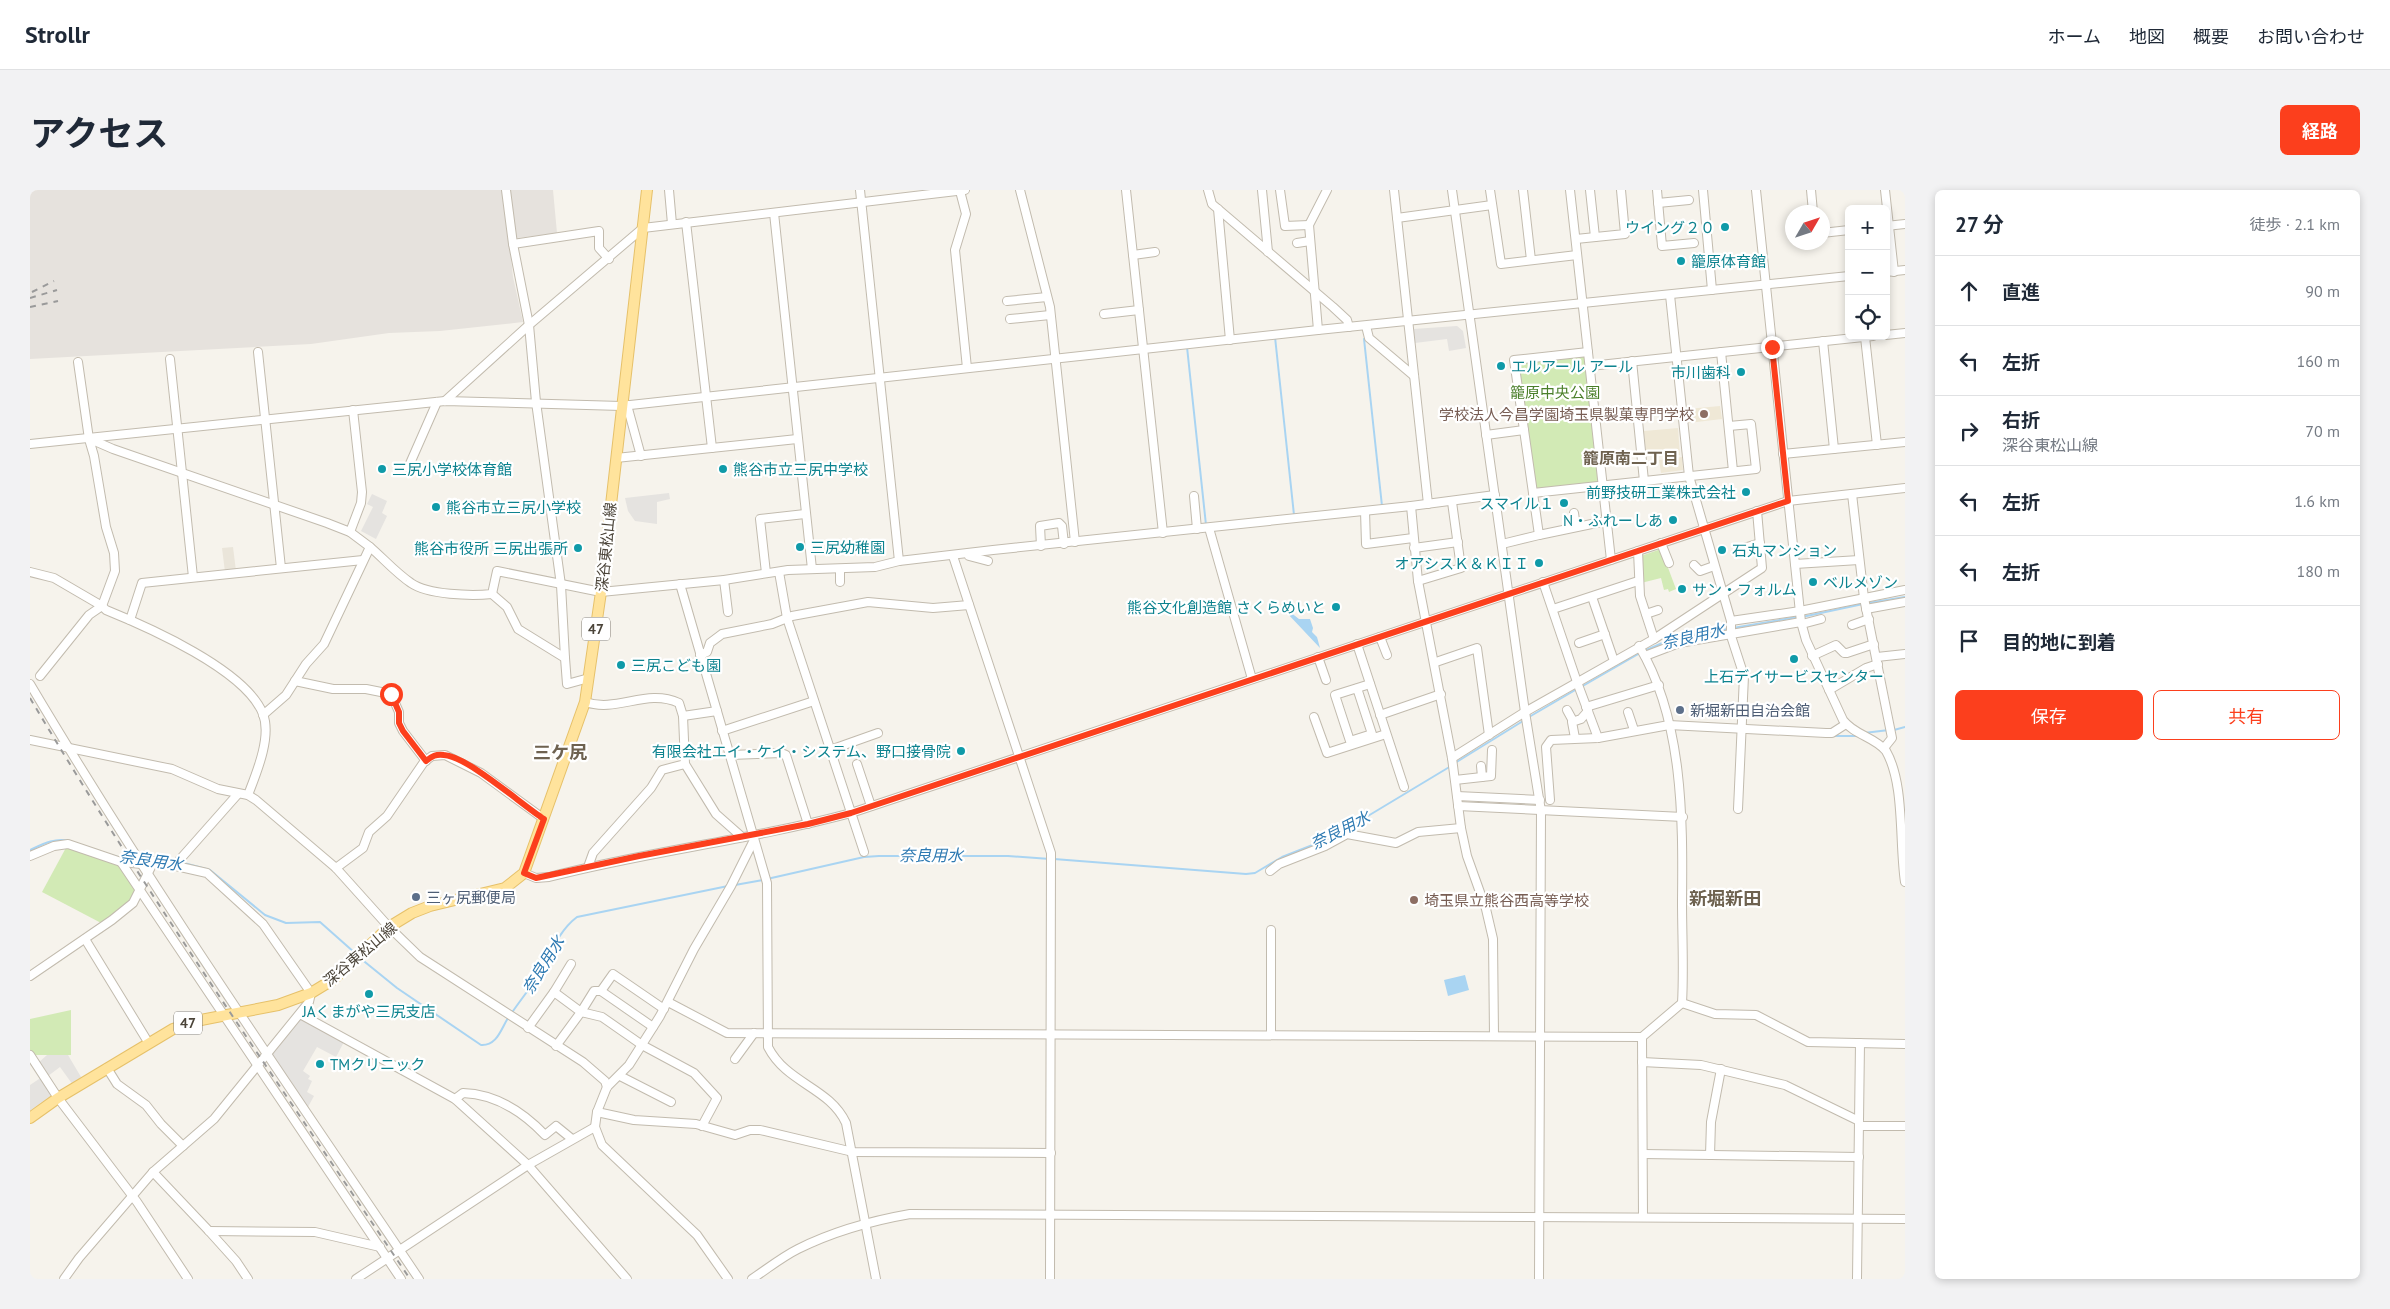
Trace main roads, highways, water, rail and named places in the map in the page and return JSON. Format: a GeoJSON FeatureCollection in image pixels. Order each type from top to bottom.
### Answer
{"type":"FeatureCollection","features":[{"type":"Feature","properties":{"kind":"main road","name":"深谷東松山線"},"geometry":{"type":"LineString","coordinates":[[30,1118],[58,1098],[148,1042],[187,1024],[278,1005],[311,994],[334,980],[389,927],[412,913],[430,906],[505,888],[524,873],[585,702],[590,678],[624,405],[647,190]]}},
{"type":"Feature","properties":{"kind":"water"},"geometry":{"type":"Polygon","coordinates":[[[1290,612],[1299,619],[1310,619],[1313,628],[1312,632],[1317,637],[1320,648],[1287,613],[1290,612]]]}},
{"type":"Feature","properties":{"kind":"water"},"geometry":{"type":"Polygon","coordinates":[[[1465,975],[1469,990],[1448,996],[1444,980],[1465,975]]]}},
{"type":"Feature","properties":{"kind":"waterway"},"geometry":{"type":"LineString","coordinates":[[1275,337],[1294,515]]}},
{"type":"Feature","properties":{"kind":"waterway"},"geometry":{"type":"LineString","coordinates":[[1364,339],[1382,506]]}},
{"type":"Feature","properties":{"kind":"waterway"},"geometry":{"type":"LineString","coordinates":[[1187,347],[1206,525]]}},
{"type":"Feature","properties":{"kind":"waterway","name":"奈良用水"},"geometry":{"type":"LineString","coordinates":[[1868,603],[1905,597]]}},
{"type":"Feature","properties":{"kind":"waterway","name":"奈良用水"},"geometry":{"type":"LineString","coordinates":[[1802,617],[1863,604]]}},
{"type":"Feature","properties":{"kind":"waterway","name":"奈良用水"},"geometry":{"type":"LineString","coordinates":[[1733,628],[1797,617]]}},
{"type":"Feature","properties":{"kind":"waterway","name":"奈良用水"},"geometry":{"type":"LineString","coordinates":[[1644,651],[1674,638],[1728,629]]}},
{"type":"Feature","properties":{"kind":"waterway","name":"奈良用水"},"geometry":{"type":"LineString","coordinates":[[1581,687],[1640,653]]}},
{"type":"Feature","properties":{"kind":"waterway","name":"奈良用水"},"geometry":{"type":"LineString","coordinates":[[1529,717],[1577,689]]}},
{"type":"Feature","properties":{"kind":"waterway","name":"奈良用水"},"geometry":{"type":"LineString","coordinates":[[1455,763],[1523,721]]}},
{"type":"Feature","properties":{"kind":"waterway"},"geometry":{"type":"LineString","coordinates":[[1894,730],[1905,727]]}},
{"type":"Feature","properties":{"kind":"waterway"},"geometry":{"type":"LineString","coordinates":[[1864,733],[1889,730]]}},
{"type":"Feature","properties":{"kind":"waterway"},"geometry":{"type":"LineString","coordinates":[[1833,736],[1857,736]]}},
{"type":"Feature","properties":{"kind":"waterway","name":"奈良用水"},"geometry":{"type":"LineString","coordinates":[[1054,859],[1246,874],[1255,873],[1282,857],[1333,837],[1451,766]]}},
{"type":"Feature","properties":{"kind":"waterway","name":"奈良用水"},"geometry":{"type":"LineString","coordinates":[[30,850],[54,841],[68,841]]}},
{"type":"Feature","properties":{"kind":"waterway","name":"奈良用水"},"geometry":{"type":"LineString","coordinates":[[108,854],[121,858],[135,858]]}},
{"type":"Feature","properties":{"kind":"waterway","name":"奈良用水"},"geometry":{"type":"LineString","coordinates":[[767,879],[864,857],[1008,856],[1050,859]]}},
{"type":"Feature","properties":{"kind":"waterway","name":"奈良用水"},"geometry":{"type":"LineString","coordinates":[[140,858],[150,858]]}},
{"type":"Feature","properties":{"kind":"waterway","name":"奈良用水"},"geometry":{"type":"LineString","coordinates":[[163,859],[175,861]]}},
{"type":"Feature","properties":{"kind":"waterway","name":"奈良用水"},"geometry":{"type":"LineString","coordinates":[[180,862],[210,870],[265,915],[286,923],[320,922],[355,953]]}},
{"type":"Feature","properties":{"kind":"waterway","name":"奈良用水"},"geometry":{"type":"LineString","coordinates":[[735,885],[763,880]]}},
{"type":"Feature","properties":{"kind":"waterway","name":"奈良用水"},"geometry":{"type":"LineString","coordinates":[[511,1014],[536,979],[564,930],[577,917],[728,886]]}},
{"type":"Feature","properties":{"kind":"waterway","name":"奈良用水"},"geometry":{"type":"LineString","coordinates":[[360,958],[397,988],[481,1045],[486,1045],[495,1040],[508,1018]]}},
{"type":"Feature","properties":{"kind":"railway"},"geometry":{"type":"LineString","coordinates":[[32,292],[54,281]]}},
{"type":"Feature","properties":{"kind":"railway"},"geometry":{"type":"LineString","coordinates":[[30,298],[57,290]]}},
{"type":"Feature","properties":{"kind":"railway"},"geometry":{"type":"LineString","coordinates":[[30,307],[58,301]]}},
{"type":"Feature","properties":{"kind":"railway"},"geometry":{"type":"LineString","coordinates":[[30,698],[168,919],[410,1279]]}},
{"type":"Feature","properties":{"kind":"place","name":"ウイング２０"},"geometry":{"type":"Point","coordinates":[1725,227]}},
{"type":"Feature","properties":{"kind":"place","name":"籠原体育館"},"geometry":{"type":"Point","coordinates":[1681,261]}},
{"type":"Feature","properties":{"kind":"place","name":"エルアール アール"},"geometry":{"type":"Point","coordinates":[1501,366]}},
{"type":"Feature","properties":{"kind":"place","name":"市川歯科"},"geometry":{"type":"Point","coordinates":[1741,372]}},
{"type":"Feature","properties":{"kind":"place","name":"学校法人今昌学園埼玉県製菓専門学校"},"geometry":{"type":"Point","coordinates":[1704,414]}},
{"type":"Feature","properties":{"kind":"place","name":"三尻小学校体育館"},"geometry":{"type":"Point","coordinates":[382,469]}},
{"type":"Feature","properties":{"kind":"place","name":"熊谷市立三尻中学校"},"geometry":{"type":"Point","coordinates":[723,469]}},
{"type":"Feature","properties":{"kind":"place","name":"前野技研工業株式会社"},"geometry":{"type":"Point","coordinates":[1746,492]}},
{"type":"Feature","properties":{"kind":"place","name":"スマイル１"},"geometry":{"type":"Point","coordinates":[1564,503]}},
{"type":"Feature","properties":{"kind":"place","name":"熊谷市立三尻小学校"},"geometry":{"type":"Point","coordinates":[436,507]}},
{"type":"Feature","properties":{"kind":"place","name":"N・ふれーしあ"},"geometry":{"type":"Point","coordinates":[1673,520]}},
{"type":"Feature","properties":{"kind":"place","name":"三尻幼稚園"},"geometry":{"type":"Point","coordinates":[800,547]}},
{"type":"Feature","properties":{"kind":"place","name":"熊谷市役所 三尻出張所"},"geometry":{"type":"Point","coordinates":[578,548]}},
{"type":"Feature","properties":{"kind":"place","name":"石丸マンション"},"geometry":{"type":"Point","coordinates":[1722,550]}},
{"type":"Feature","properties":{"kind":"place","name":"オアシスＫ＆ＫＩＩ"},"geometry":{"type":"Point","coordinates":[1539,563]}},
{"type":"Feature","properties":{"kind":"place","name":"ベルメゾン"},"geometry":{"type":"Point","coordinates":[1813,582]}},
{"type":"Feature","properties":{"kind":"place","name":"サン・フォルム"},"geometry":{"type":"Point","coordinates":[1682,589]}},
{"type":"Feature","properties":{"kind":"place","name":"熊谷文化創造館 さくらめいと"},"geometry":{"type":"Point","coordinates":[1336,607]}},
{"type":"Feature","properties":{"kind":"place","name":"上石デイサービスセンター"},"geometry":{"type":"Point","coordinates":[1794,659]}},
{"type":"Feature","properties":{"kind":"place","name":"三尻こども園"},"geometry":{"type":"Point","coordinates":[621,665]}},
{"type":"Feature","properties":{"kind":"place","name":"新堀新田自治会館"},"geometry":{"type":"Point","coordinates":[1680,710]}},
{"type":"Feature","properties":{"kind":"place","name":"有限会社エイ・ケイ・システム、野口接骨院"},"geometry":{"type":"Point","coordinates":[961,751]}},
{"type":"Feature","properties":{"kind":"place","name":"三ヶ尻郵便局"},"geometry":{"type":"Point","coordinates":[416,897]}},
{"type":"Feature","properties":{"kind":"place","name":"埼玉県立熊谷西高等学校"},"geometry":{"type":"Point","coordinates":[1414,900]}},
{"type":"Feature","properties":{"kind":"place","name":"JAくまがや三尻支店"},"geometry":{"type":"Point","coordinates":[369,994]}},
{"type":"Feature","properties":{"kind":"place","name":"TMクリニック"},"geometry":{"type":"Point","coordinates":[320,1064]}},
{"type":"Feature","properties":{"kind":"district","name":"籠原南二丁目"},"geometry":{"type":"Point","coordinates":[1631,458]}},
{"type":"Feature","properties":{"kind":"district","name":"三ケ尻"},"geometry":{"type":"Point","coordinates":[560,752]}},
{"type":"Feature","properties":{"kind":"district","name":"新堀新田"},"geometry":{"type":"Point","coordinates":[1725,898]}},
{"type":"Feature","properties":{"kind":"park label","name":"籠原中央公園"},"geometry":{"type":"Point","coordinates":[1555,392]}}]}
